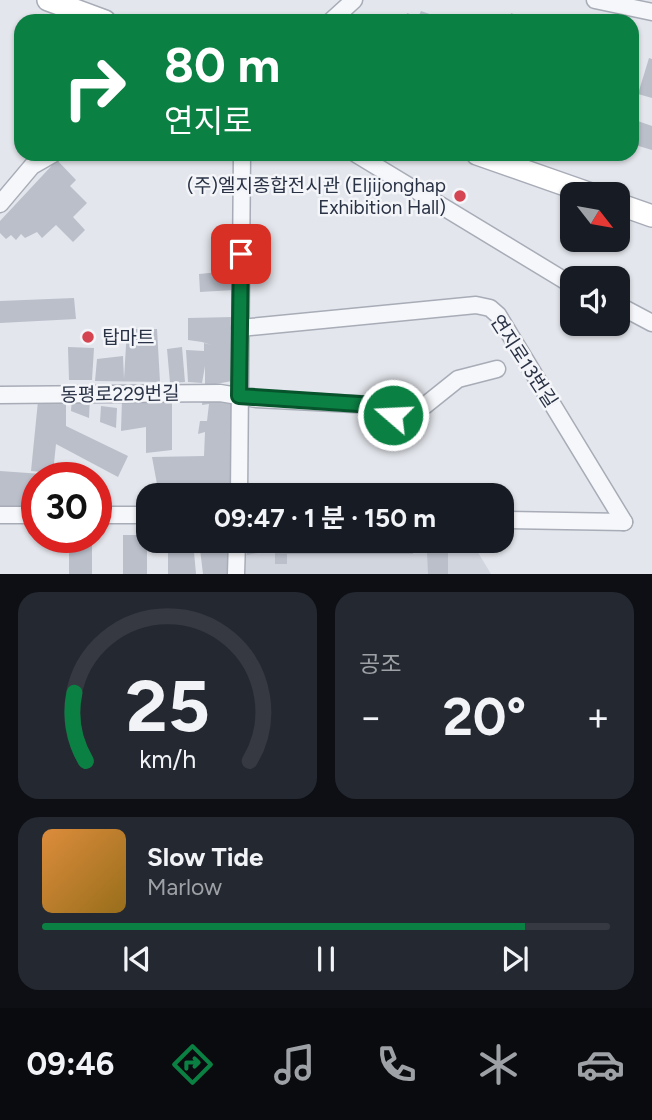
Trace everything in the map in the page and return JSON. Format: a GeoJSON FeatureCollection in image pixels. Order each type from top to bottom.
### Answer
{"type":"FeatureCollection","features":[{"type":"Feature","properties":{"kind":"main road"},"geometry":{"type":"LineString","coordinates":[[48,0],[86,14]]}},
{"type":"Feature","properties":{"kind":"main road"},"geometry":{"type":"LineString","coordinates":[[497,161],[560,183]]}},
{"type":"Feature","properties":{"kind":"main road"},"geometry":{"type":"LineString","coordinates":[[630,208],[652,216]]}},
{"type":"Feature","properties":{"kind":"street"},"geometry":{"type":"LineString","coordinates":[[339,14],[354,0]]}},
{"type":"Feature","properties":{"kind":"street"},"geometry":{"type":"LineString","coordinates":[[595,0],[652,12]]}},
{"type":"Feature","properties":{"kind":"street"},"geometry":{"type":"LineString","coordinates":[[0,204],[32,166],[41,161]]}},
{"type":"Feature","properties":{"kind":"street"},"geometry":{"type":"LineString","coordinates":[[239,483],[242,161]]}},
{"type":"Feature","properties":{"kind":"street"},"geometry":{"type":"LineString","coordinates":[[368,161],[560,278]]}},
{"type":"Feature","properties":{"kind":"street","name":"연지로13번길"},"geometry":{"type":"LineString","coordinates":[[240,328],[475,305],[490,308],[498,315],[624,522],[514,520]]}},
{"type":"Feature","properties":{"kind":"street"},"geometry":{"type":"LineString","coordinates":[[630,311],[652,323]]}},
{"type":"Feature","properties":{"kind":"street","name":"동평로229번길"},"geometry":{"type":"LineString","coordinates":[[0,395],[220,393],[374,405],[393,415],[423,407],[451,382],[497,369]]}},
{"type":"Feature","properties":{"kind":"street"},"geometry":{"type":"LineString","coordinates":[[0,515],[21,515]]}},
{"type":"Feature","properties":{"kind":"street"},"geometry":{"type":"LineString","coordinates":[[112,515],[136,515]]}},
{"type":"Feature","properties":{"kind":"street"},"geometry":{"type":"LineString","coordinates":[[236,574],[237,553]]}},
{"type":"Feature","properties":{"kind":"shaded area"},"geometry":{"type":"Polygon","coordinates":[[[245,553],[478,553],[491,574],[245,574],[245,553]]]}},
{"type":"Feature","properties":{"kind":"building"},"geometry":{"type":"Polygon","coordinates":[[[649,58],[652,59],[652,98],[639,94],[649,58]]]}},
{"type":"Feature","properties":{"kind":"building"},"geometry":{"type":"Polygon","coordinates":[[[639,121],[652,126],[652,150],[639,146],[639,121]]]}},
{"type":"Feature","properties":{"kind":"building"},"geometry":{"type":"Polygon","coordinates":[[[56,161],[76,180],[70,186],[87,203],[73,217],[85,230],[73,242],[56,225],[42,238],[37,232],[25,238],[21,234],[16,240],[11,235],[6,239],[0,233],[0,221],[56,161]]]}},
{"type":"Feature","properties":{"kind":"building"},"geometry":{"type":"Polygon","coordinates":[[[218,226],[237,226],[235,260],[219,260],[218,226]]]}},
{"type":"Feature","properties":{"kind":"building"},"geometry":{"type":"Polygon","coordinates":[[[233,267],[234,290],[200,292],[199,274],[233,267]]]}},
{"type":"Feature","properties":{"kind":"building"},"geometry":{"type":"Polygon","coordinates":[[[74,298],[76,319],[0,323],[0,301],[74,298]]]}},
{"type":"Feature","properties":{"kind":"building"},"geometry":{"type":"Polygon","coordinates":[[[233,317],[232,381],[205,386],[205,366],[202,383],[188,382],[186,350],[204,351],[204,343],[212,345],[202,342],[188,340],[188,318],[233,317]]]}},
{"type":"Feature","properties":{"kind":"building"},"geometry":{"type":"Polygon","coordinates":[[[127,329],[157,329],[160,382],[95,381],[97,359],[123,356],[124,379],[127,329]]]}},
{"type":"Feature","properties":{"kind":"building"},"geometry":{"type":"Polygon","coordinates":[[[68,347],[94,348],[92,380],[69,380],[68,347]]]}},
{"type":"Feature","properties":{"kind":"building"},"geometry":{"type":"Polygon","coordinates":[[[182,347],[185,382],[170,383],[167,349],[182,347]]]}},
{"type":"Feature","properties":{"kind":"building"},"geometry":{"type":"Polygon","coordinates":[[[203,393],[236,403],[233,483],[157,483],[152,457],[204,456],[205,432],[198,434],[200,421],[207,421],[209,404],[202,405],[203,393]]]}},
{"type":"Feature","properties":{"kind":"building"},"geometry":{"type":"Polygon","coordinates":[[[72,397],[90,397],[89,418],[71,411],[72,397]]]}},
{"type":"Feature","properties":{"kind":"building"},"geometry":{"type":"Polygon","coordinates":[[[172,397],[172,450],[146,453],[146,427],[121,431],[122,399],[172,397]]]}},
{"type":"Feature","properties":{"kind":"building"},"geometry":{"type":"Polygon","coordinates":[[[66,399],[66,426],[128,456],[118,477],[112,474],[112,462],[90,462],[56,444],[54,462],[32,462],[38,401],[66,399]]]}},
{"type":"Feature","properties":{"kind":"building"},"geometry":{"type":"Polygon","coordinates":[[[101,406],[117,408],[116,428],[100,422],[101,406]]]}},
{"type":"Feature","properties":{"kind":"building"},"geometry":{"type":"Polygon","coordinates":[[[0,471],[21,472],[21,506],[0,506],[0,471]]]}},
{"type":"Feature","properties":{"kind":"building"},"geometry":{"type":"Polygon","coordinates":[[[123,535],[136,535],[136,553],[147,553],[147,574],[123,574],[123,535]]]}},
{"type":"Feature","properties":{"kind":"building"},"geometry":{"type":"Polygon","coordinates":[[[69,553],[92,553],[92,574],[69,574],[69,553]]]}},
{"type":"Feature","properties":{"kind":"building"},"geometry":{"type":"Polygon","coordinates":[[[168,553],[194,553],[196,574],[168,574],[168,553]]]}},
{"type":"Feature","properties":{"kind":"building"},"geometry":{"type":"Polygon","coordinates":[[[200,553],[232,553],[231,574],[203,574],[200,553]]]}},
{"type":"Feature","properties":{"kind":"building"},"geometry":{"type":"Polygon","coordinates":[[[275,553],[413,553],[287,554],[287,564],[275,564],[275,553]]]}},
{"type":"Feature","properties":{"kind":"building"},"geometry":{"type":"Polygon","coordinates":[[[427,553],[448,553],[448,574],[428,574],[427,553]]]}},
{"type":"Feature","properties":{"kind":"place","name":"(주)엘지종합전시관 (Eljijonghap Exhibition Hall)"},"geometry":{"type":"Point","coordinates":[460,196]}},
{"type":"Feature","properties":{"kind":"place","name":"탑마트"},"geometry":{"type":"Point","coordinates":[88,337]}},
{"type":"Feature","properties":{"kind":"route"},"geometry":{"type":"LineString","coordinates":[[241,254],[239,396],[250,399],[374,405],[393,415]]}}]}
